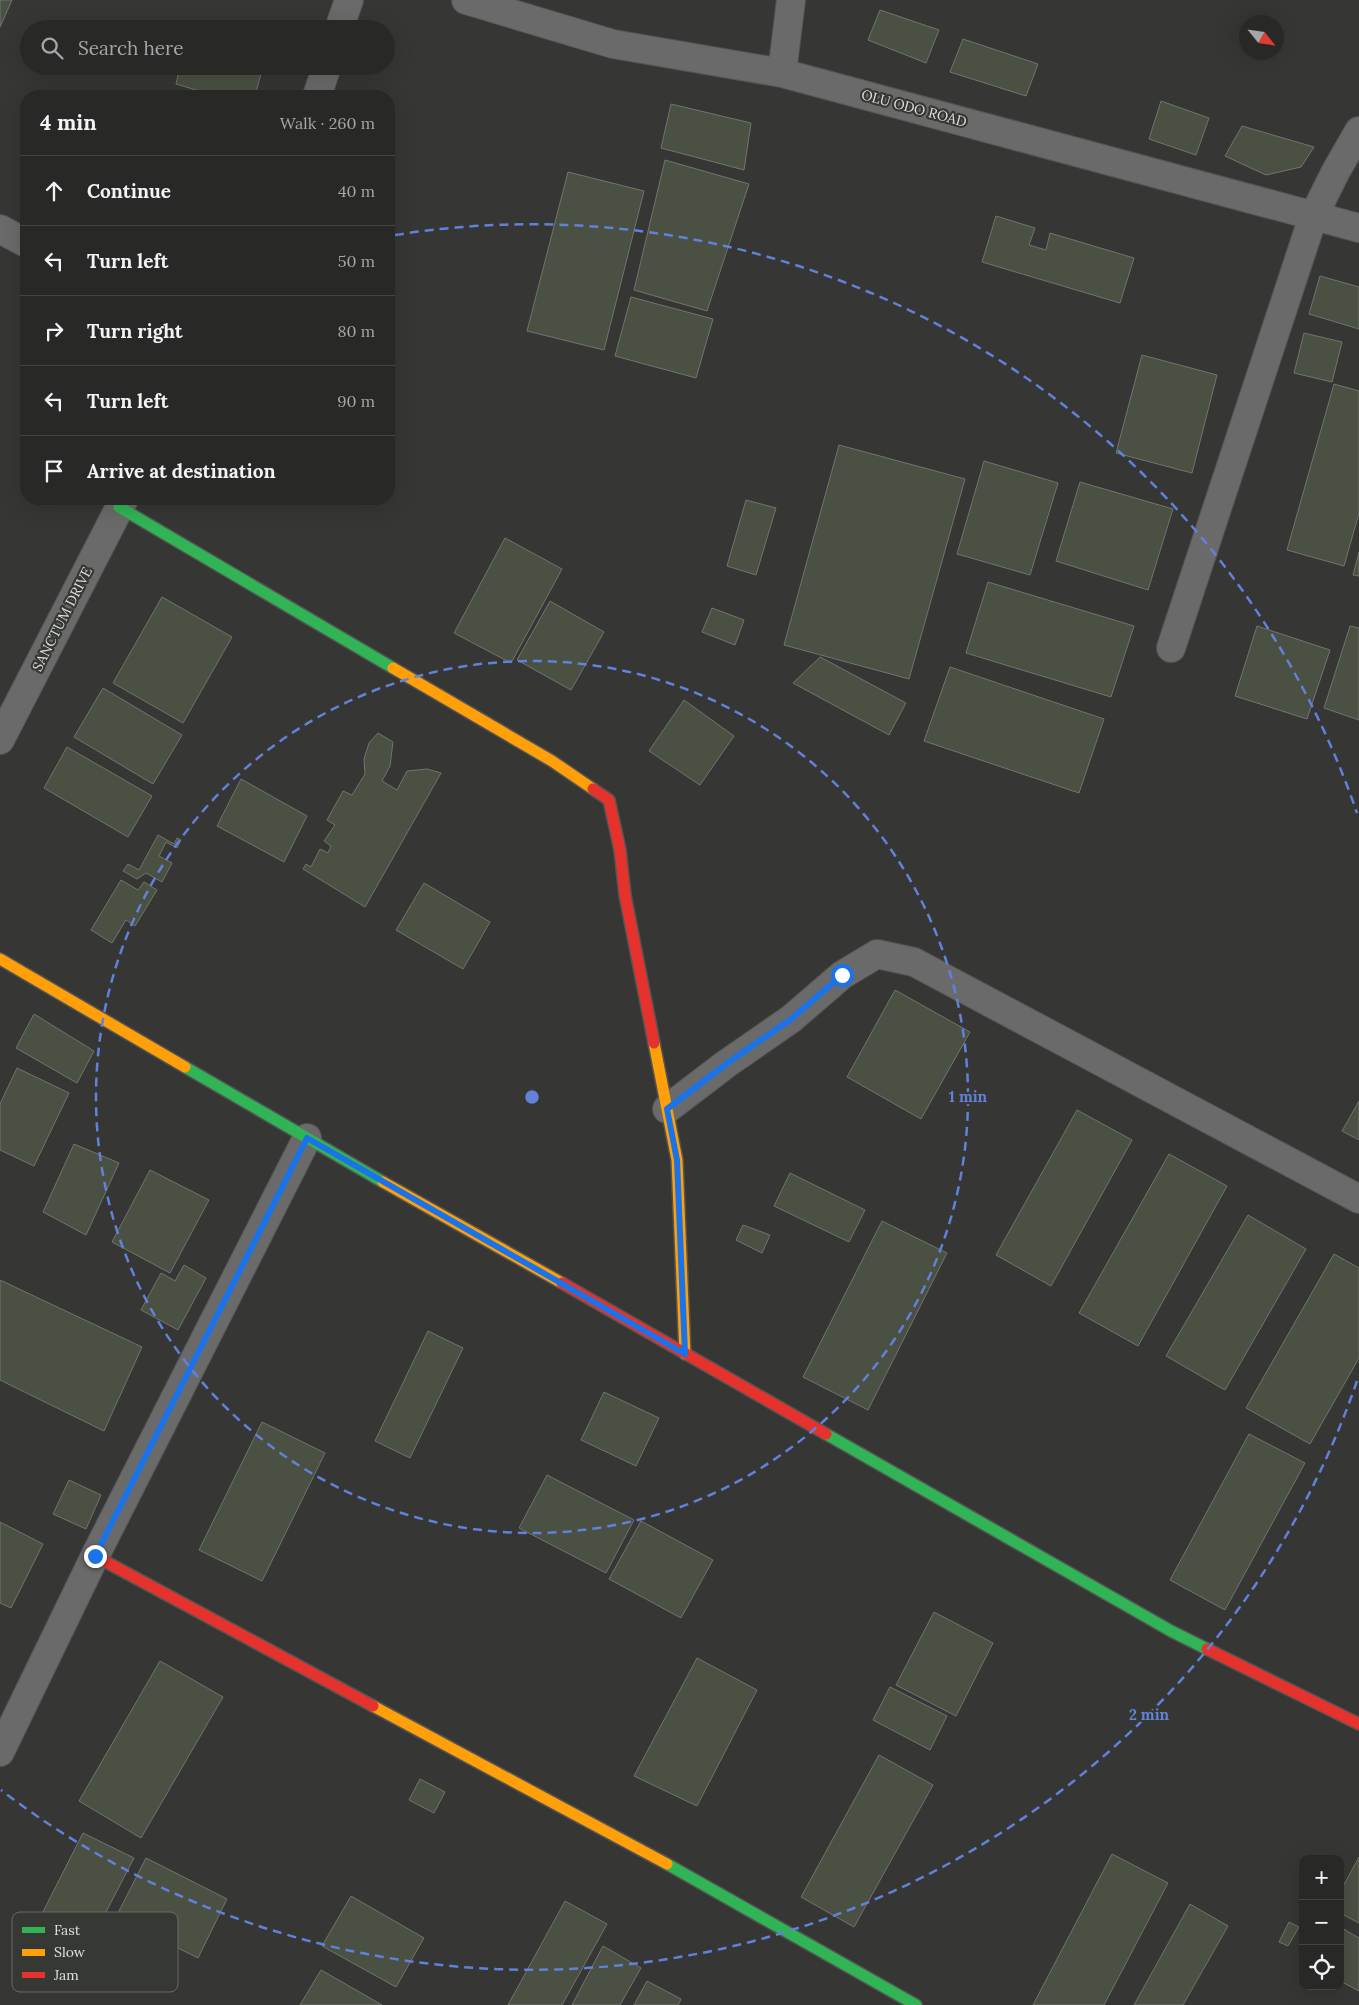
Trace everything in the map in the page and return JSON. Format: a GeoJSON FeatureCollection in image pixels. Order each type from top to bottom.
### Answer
{"type":"FeatureCollection","features":[{"type":"Feature","properties":{"kind":"street"},"geometry":{"type":"LineString","coordinates":[[342,20],[349,0]]}},
{"type":"Feature","properties":{"kind":"street","name":"OLU ODO ROAD"},"geometry":{"type":"LineString","coordinates":[[466,0],[612,44],[782,73],[1359,228]]}},
{"type":"Feature","properties":{"kind":"street"},"geometry":{"type":"LineString","coordinates":[[782,73],[791,0]]}},
{"type":"Feature","properties":{"kind":"street"},"geometry":{"type":"LineString","coordinates":[[319,90],[324,75]]}},
{"type":"Feature","properties":{"kind":"street"},"geometry":{"type":"LineString","coordinates":[[1171,648],[1313,217],[1359,131]]}},
{"type":"Feature","properties":{"kind":"street"},"geometry":{"type":"LineString","coordinates":[[0,229],[20,240]]}},
{"type":"Feature","properties":{"kind":"street","name":"SANCTUM DRIVE"},"geometry":{"type":"LineString","coordinates":[[0,740],[121,505]]}},
{"type":"Feature","properties":{"kind":"street"},"geometry":{"type":"LineString","coordinates":[[125,505],[552,761],[609,800],[620,850],[625,895],[677,1160],[685,1354]]}},
{"type":"Feature","properties":{"kind":"street"},"geometry":{"type":"LineString","coordinates":[[667,1109],[726,1064],[791,1019],[842,975],[877,954],[914,962],[1359,1199]]}},
{"type":"Feature","properties":{"kind":"street"},"geometry":{"type":"LineString","coordinates":[[0,959],[307,1138],[1171,1631],[1359,1724]]}},
{"type":"Feature","properties":{"kind":"street"},"geometry":{"type":"LineString","coordinates":[[0,1752],[95,1556],[307,1138]]}},
{"type":"Feature","properties":{"kind":"street"},"geometry":{"type":"LineString","coordinates":[[95,1556],[714,1889],[916,2005]]}},
{"type":"Feature","properties":{"kind":"building"},"geometry":{"type":"Polygon","coordinates":[[[0,0],[12,0],[0,27],[0,0]]]}},
{"type":"Feature","properties":{"kind":"building"},"geometry":{"type":"Polygon","coordinates":[[[880,10],[939,30],[926,63],[868,40],[880,10]]]}},
{"type":"Feature","properties":{"kind":"building"},"geometry":{"type":"Polygon","coordinates":[[[963,39],[1038,64],[1026,96],[950,72],[963,39]]]}},
{"type":"Feature","properties":{"kind":"building"},"geometry":{"type":"Polygon","coordinates":[[[178,75],[261,75],[257,90],[196,90],[176,84],[178,75]]]}},
{"type":"Feature","properties":{"kind":"building"},"geometry":{"type":"Polygon","coordinates":[[[1161,101],[1209,118],[1196,155],[1149,139],[1161,101]]]}},
{"type":"Feature","properties":{"kind":"building"},"geometry":{"type":"Polygon","coordinates":[[[671,104],[751,123],[744,170],[661,148],[671,104]]]}},
{"type":"Feature","properties":{"kind":"building"},"geometry":{"type":"Polygon","coordinates":[[[1242,126],[1314,147],[1301,167],[1266,175],[1225,156],[1242,126]]]}},
{"type":"Feature","properties":{"kind":"building"},"geometry":{"type":"Polygon","coordinates":[[[665,160],[749,184],[707,311],[634,290],[665,160]]]}},
{"type":"Feature","properties":{"kind":"building"},"geometry":{"type":"Polygon","coordinates":[[[568,172],[644,191],[604,350],[527,331],[568,172]]]}},
{"type":"Feature","properties":{"kind":"building"},"geometry":{"type":"Polygon","coordinates":[[[996,216],[1035,228],[1029,245],[1046,250],[1050,233],[1134,258],[1120,303],[982,262],[996,216]]]}},
{"type":"Feature","properties":{"kind":"building"},"geometry":{"type":"Polygon","coordinates":[[[1320,276],[1359,287],[1359,329],[1309,314],[1320,276]]]}},
{"type":"Feature","properties":{"kind":"building"},"geometry":{"type":"Polygon","coordinates":[[[631,297],[713,319],[696,378],[615,356],[631,297]]]}},
{"type":"Feature","properties":{"kind":"building"},"geometry":{"type":"Polygon","coordinates":[[[1304,333],[1342,342],[1332,382],[1294,373],[1304,333]]]}},
{"type":"Feature","properties":{"kind":"building"},"geometry":{"type":"Polygon","coordinates":[[[1142,355],[1217,375],[1192,473],[1116,453],[1142,355]]]}},
{"type":"Feature","properties":{"kind":"building"},"geometry":{"type":"Polygon","coordinates":[[[1334,384],[1359,391],[1359,513],[1344,566],[1287,550],[1334,384]]]}},
{"type":"Feature","properties":{"kind":"building"},"geometry":{"type":"Polygon","coordinates":[[[839,445],[965,479],[909,679],[784,645],[839,445]]]}},
{"type":"Feature","properties":{"kind":"building"},"geometry":{"type":"Polygon","coordinates":[[[984,461],[1058,483],[1030,575],[957,554],[984,461]]]}},
{"type":"Feature","properties":{"kind":"building"},"geometry":{"type":"Polygon","coordinates":[[[1080,482],[1173,509],[1148,590],[1056,561],[1080,482]]]}},
{"type":"Feature","properties":{"kind":"building"},"geometry":{"type":"Polygon","coordinates":[[[746,500],[776,508],[756,575],[727,566],[746,500]]]}},
{"type":"Feature","properties":{"kind":"building"},"geometry":{"type":"Polygon","coordinates":[[[505,538],[562,569],[511,663],[454,633],[505,538]]]}},
{"type":"Feature","properties":{"kind":"building"},"geometry":{"type":"Polygon","coordinates":[[[1359,552],[1359,576],[1353,575],[1359,552]]]}},
{"type":"Feature","properties":{"kind":"building"},"geometry":{"type":"Polygon","coordinates":[[[988,582],[1134,626],[1111,697],[966,653],[988,582]]]}},
{"type":"Feature","properties":{"kind":"building"},"geometry":{"type":"Polygon","coordinates":[[[162,597],[232,637],[183,723],[113,683],[162,597]]]}},
{"type":"Feature","properties":{"kind":"building"},"geometry":{"type":"Polygon","coordinates":[[[550,601],[604,632],[571,690],[517,660],[550,601]]]}},
{"type":"Feature","properties":{"kind":"building"},"geometry":{"type":"Polygon","coordinates":[[[712,608],[744,620],[735,645],[702,632],[712,608]]]}},
{"type":"Feature","properties":{"kind":"building"},"geometry":{"type":"Polygon","coordinates":[[[1257,626],[1330,650],[1307,719],[1235,696],[1257,626]]]}},
{"type":"Feature","properties":{"kind":"building"},"geometry":{"type":"Polygon","coordinates":[[[1350,626],[1359,628],[1359,720],[1324,708],[1350,626]]]}},
{"type":"Feature","properties":{"kind":"building"},"geometry":{"type":"Polygon","coordinates":[[[820,657],[906,703],[889,735],[793,683],[820,657]]]}},
{"type":"Feature","properties":{"kind":"building"},"geometry":{"type":"Polygon","coordinates":[[[950,667],[1104,719],[1079,793],[924,741],[950,667]]]}},
{"type":"Feature","properties":{"kind":"building"},"geometry":{"type":"Polygon","coordinates":[[[103,688],[182,735],[153,784],[74,737],[103,688]]]}},
{"type":"Feature","properties":{"kind":"building"},"geometry":{"type":"Polygon","coordinates":[[[684,700],[734,736],[700,785],[649,751],[684,700]]]}},
{"type":"Feature","properties":{"kind":"building"},"geometry":{"type":"Polygon","coordinates":[[[378,733],[393,742],[390,766],[382,781],[397,790],[407,771],[427,769],[441,773],[365,907],[303,869],[306,864],[311,867],[320,849],[328,853],[331,846],[324,841],[335,825],[327,820],[343,791],[352,795],[365,774],[364,759],[369,743],[378,733]]]}},
{"type":"Feature","properties":{"kind":"building"},"geometry":{"type":"Polygon","coordinates":[[[67,747],[152,796],[128,837],[44,788],[67,747]]]}},
{"type":"Feature","properties":{"kind":"building"},"geometry":{"type":"Polygon","coordinates":[[[241,779],[307,816],[284,862],[217,826],[241,779]]]}},
{"type":"Feature","properties":{"kind":"building"},"geometry":{"type":"Polygon","coordinates":[[[158,835],[174,844],[177,838],[181,840],[177,848],[166,842],[159,856],[172,863],[162,882],[146,873],[137,879],[123,871],[128,864],[139,870],[158,835]]]}},
{"type":"Feature","properties":{"kind":"building"},"geometry":{"type":"Polygon","coordinates":[[[121,880],[138,890],[144,882],[157,890],[135,926],[126,920],[112,943],[91,930],[121,880]]]}},
{"type":"Feature","properties":{"kind":"building"},"geometry":{"type":"Polygon","coordinates":[[[424,883],[490,922],[463,969],[396,930],[424,883]]]}},
{"type":"Feature","properties":{"kind":"building"},"geometry":{"type":"Polygon","coordinates":[[[895,990],[970,1032],[921,1119],[847,1077],[895,990]]]}},
{"type":"Feature","properties":{"kind":"building"},"geometry":{"type":"Polygon","coordinates":[[[34,1014],[94,1051],[77,1083],[16,1048],[34,1014]]]}},
{"type":"Feature","properties":{"kind":"building"},"geometry":{"type":"Polygon","coordinates":[[[17,1068],[69,1093],[34,1166],[0,1150],[0,1104],[17,1068]]]}},
{"type":"Feature","properties":{"kind":"building"},"geometry":{"type":"Polygon","coordinates":[[[1359,1101],[1359,1140],[1342,1131],[1359,1101]]]}},
{"type":"Feature","properties":{"kind":"building"},"geometry":{"type":"Polygon","coordinates":[[[1077,1110],[1132,1140],[1051,1286],[996,1255],[1077,1110]]]}},
{"type":"Feature","properties":{"kind":"building"},"geometry":{"type":"Polygon","coordinates":[[[74,1144],[119,1163],[86,1235],[43,1212],[74,1144]]]}},
{"type":"Feature","properties":{"kind":"building"},"geometry":{"type":"Polygon","coordinates":[[[1169,1154],[1227,1186],[1138,1346],[1079,1313],[1169,1154]]]}},
{"type":"Feature","properties":{"kind":"building"},"geometry":{"type":"Polygon","coordinates":[[[150,1170],[209,1200],[170,1273],[112,1242],[150,1170]]]}},
{"type":"Feature","properties":{"kind":"building"},"geometry":{"type":"Polygon","coordinates":[[[790,1173],[865,1210],[849,1242],[774,1206],[790,1173]]]}},
{"type":"Feature","properties":{"kind":"building"},"geometry":{"type":"Polygon","coordinates":[[[1248,1215],[1306,1249],[1225,1390],[1166,1356],[1248,1215]]]}},
{"type":"Feature","properties":{"kind":"building"},"geometry":{"type":"Polygon","coordinates":[[[882,1221],[947,1253],[868,1410],[803,1377],[882,1221]]]}},
{"type":"Feature","properties":{"kind":"building"},"geometry":{"type":"Polygon","coordinates":[[[743,1225],[770,1235],[762,1253],[736,1240],[743,1225]]]}},
{"type":"Feature","properties":{"kind":"building"},"geometry":{"type":"Polygon","coordinates":[[[1334,1254],[1359,1268],[1359,1358],[1310,1444],[1246,1408],[1334,1254]]]}},
{"type":"Feature","properties":{"kind":"building"},"geometry":{"type":"Polygon","coordinates":[[[184,1265],[206,1278],[178,1330],[141,1310],[161,1273],[175,1281],[184,1265]]]}},
{"type":"Feature","properties":{"kind":"building"},"geometry":{"type":"Polygon","coordinates":[[[0,1280],[142,1347],[104,1431],[0,1380],[0,1280]]]}},
{"type":"Feature","properties":{"kind":"building"},"geometry":{"type":"Polygon","coordinates":[[[428,1331],[463,1348],[410,1458],[375,1441],[428,1331]]]}},
{"type":"Feature","properties":{"kind":"building"},"geometry":{"type":"Polygon","coordinates":[[[604,1392],[659,1418],[636,1466],[581,1440],[604,1392]]]}},
{"type":"Feature","properties":{"kind":"building"},"geometry":{"type":"Polygon","coordinates":[[[262,1422],[325,1453],[262,1581],[199,1550],[262,1422]]]}},
{"type":"Feature","properties":{"kind":"building"},"geometry":{"type":"Polygon","coordinates":[[[1249,1434],[1305,1463],[1225,1610],[1170,1580],[1249,1434]]]}},
{"type":"Feature","properties":{"kind":"building"},"geometry":{"type":"Polygon","coordinates":[[[547,1475],[634,1520],[606,1573],[519,1528],[547,1475]]]}},
{"type":"Feature","properties":{"kind":"building"},"geometry":{"type":"Polygon","coordinates":[[[69,1480],[101,1495],[86,1529],[53,1514],[69,1480]]]}},
{"type":"Feature","properties":{"kind":"building"},"geometry":{"type":"Polygon","coordinates":[[[641,1521],[713,1560],[681,1618],[609,1579],[641,1521]]]}},
{"type":"Feature","properties":{"kind":"building"},"geometry":{"type":"Polygon","coordinates":[[[0,1522],[43,1544],[11,1608],[0,1603],[0,1522]]]}},
{"type":"Feature","properties":{"kind":"building"},"geometry":{"type":"Polygon","coordinates":[[[934,1612],[993,1643],[956,1716],[896,1685],[934,1612]]]}},
{"type":"Feature","properties":{"kind":"building"},"geometry":{"type":"Polygon","coordinates":[[[697,1658],[757,1690],[697,1806],[634,1776],[697,1658]]]}},
{"type":"Feature","properties":{"kind":"building"},"geometry":{"type":"Polygon","coordinates":[[[160,1661],[223,1697],[141,1838],[79,1801],[160,1661]]]}},
{"type":"Feature","properties":{"kind":"building"},"geometry":{"type":"Polygon","coordinates":[[[890,1687],[947,1716],[930,1750],[873,1720],[890,1687]]]}},
{"type":"Feature","properties":{"kind":"building"},"geometry":{"type":"Polygon","coordinates":[[[879,1755],[933,1785],[854,1927],[801,1897],[879,1755]]]}},
{"type":"Feature","properties":{"kind":"building"},"geometry":{"type":"Polygon","coordinates":[[[420,1779],[445,1792],[434,1813],[409,1800],[420,1779]]]}},
{"type":"Feature","properties":{"kind":"building"},"geometry":{"type":"Polygon","coordinates":[[[83,1833],[134,1858],[106,1912],[43,1912],[83,1833]]]}},
{"type":"Feature","properties":{"kind":"building"},"geometry":{"type":"Polygon","coordinates":[[[1112,1854],[1168,1883],[1104,2005],[1033,2005],[1112,1854]]]}},
{"type":"Feature","properties":{"kind":"building"},"geometry":{"type":"Polygon","coordinates":[[[1359,1857],[1359,1923],[1344,1915],[1344,1885],[1359,1857]]]}},
{"type":"Feature","properties":{"kind":"building"},"geometry":{"type":"Polygon","coordinates":[[[146,1858],[227,1899],[198,1958],[178,1948],[178,1912],[119,1912],[146,1858]]]}},
{"type":"Feature","properties":{"kind":"building"},"geometry":{"type":"Polygon","coordinates":[[[351,1896],[424,1938],[396,1987],[322,1946],[351,1896]]]}},
{"type":"Feature","properties":{"kind":"building"},"geometry":{"type":"Polygon","coordinates":[[[565,1901],[607,1924],[562,2005],[508,2005],[565,1901]]]}},
{"type":"Feature","properties":{"kind":"building"},"geometry":{"type":"Polygon","coordinates":[[[1190,1904],[1228,1926],[1183,2005],[1134,2005],[1190,1904]]]}},
{"type":"Feature","properties":{"kind":"building"},"geometry":{"type":"Polygon","coordinates":[[[1289,1922],[1299,1927],[1288,1946],[1279,1942],[1289,1922]]]}},
{"type":"Feature","properties":{"kind":"building"},"geometry":{"type":"Polygon","coordinates":[[[1344,1929],[1359,1938],[1359,1991],[1344,1983],[1344,1929]]]}},
{"type":"Feature","properties":{"kind":"building"},"geometry":{"type":"Polygon","coordinates":[[[603,1946],[641,1968],[620,2005],[572,2005],[603,1946]]]}},
{"type":"Feature","properties":{"kind":"building"},"geometry":{"type":"Polygon","coordinates":[[[321,1970],[382,2005],[300,2005],[321,1970]]]}},
{"type":"Feature","properties":{"kind":"building"},"geometry":{"type":"Polygon","coordinates":[[[647,1981],[681,1999],[678,2005],[634,2005],[647,1981]]]}},
{"type":"Feature","properties":{"kind":"traffic: fast"},"geometry":{"type":"LineString","coordinates":[[119,507],[393,668]]}},
{"type":"Feature","properties":{"kind":"traffic: fast"},"geometry":{"type":"LineString","coordinates":[[185,1067],[383,1182]]}},
{"type":"Feature","properties":{"kind":"traffic: fast"},"geometry":{"type":"LineString","coordinates":[[826,1434],[1171,1631],[1207,1649]]}},
{"type":"Feature","properties":{"kind":"traffic: fast"},"geometry":{"type":"LineString","coordinates":[[667,1864],[916,2005]]}},
{"type":"Feature","properties":{"kind":"traffic: slow"},"geometry":{"type":"LineString","coordinates":[[393,668],[552,761],[593,789]]}},
{"type":"Feature","properties":{"kind":"traffic: slow"},"geometry":{"type":"LineString","coordinates":[[0,959],[185,1067]]}},
{"type":"Feature","properties":{"kind":"traffic: slow"},"geometry":{"type":"LineString","coordinates":[[654,1043],[677,1160],[685,1354]]}},
{"type":"Feature","properties":{"kind":"traffic: slow"},"geometry":{"type":"LineString","coordinates":[[383,1182],[562,1283]]}},
{"type":"Feature","properties":{"kind":"traffic: slow"},"geometry":{"type":"LineString","coordinates":[[373,1706],[667,1864]]}},
{"type":"Feature","properties":{"kind":"traffic: jam"},"geometry":{"type":"LineString","coordinates":[[593,789],[609,800],[620,850],[625,895],[654,1043]]}},
{"type":"Feature","properties":{"kind":"traffic: jam"},"geometry":{"type":"LineString","coordinates":[[562,1283],[826,1434]]}},
{"type":"Feature","properties":{"kind":"traffic: jam"},"geometry":{"type":"LineString","coordinates":[[95,1556],[373,1706]]}},
{"type":"Feature","properties":{"kind":"traffic: jam"},"geometry":{"type":"LineString","coordinates":[[1207,1649],[1359,1724]]}},
{"type":"Feature","properties":{"kind":"route"},"geometry":{"type":"LineString","coordinates":[[95,1556],[307,1138],[685,1354],[677,1160],[667,1109],[726,1064],[791,1019],[842,975]]}}]}
